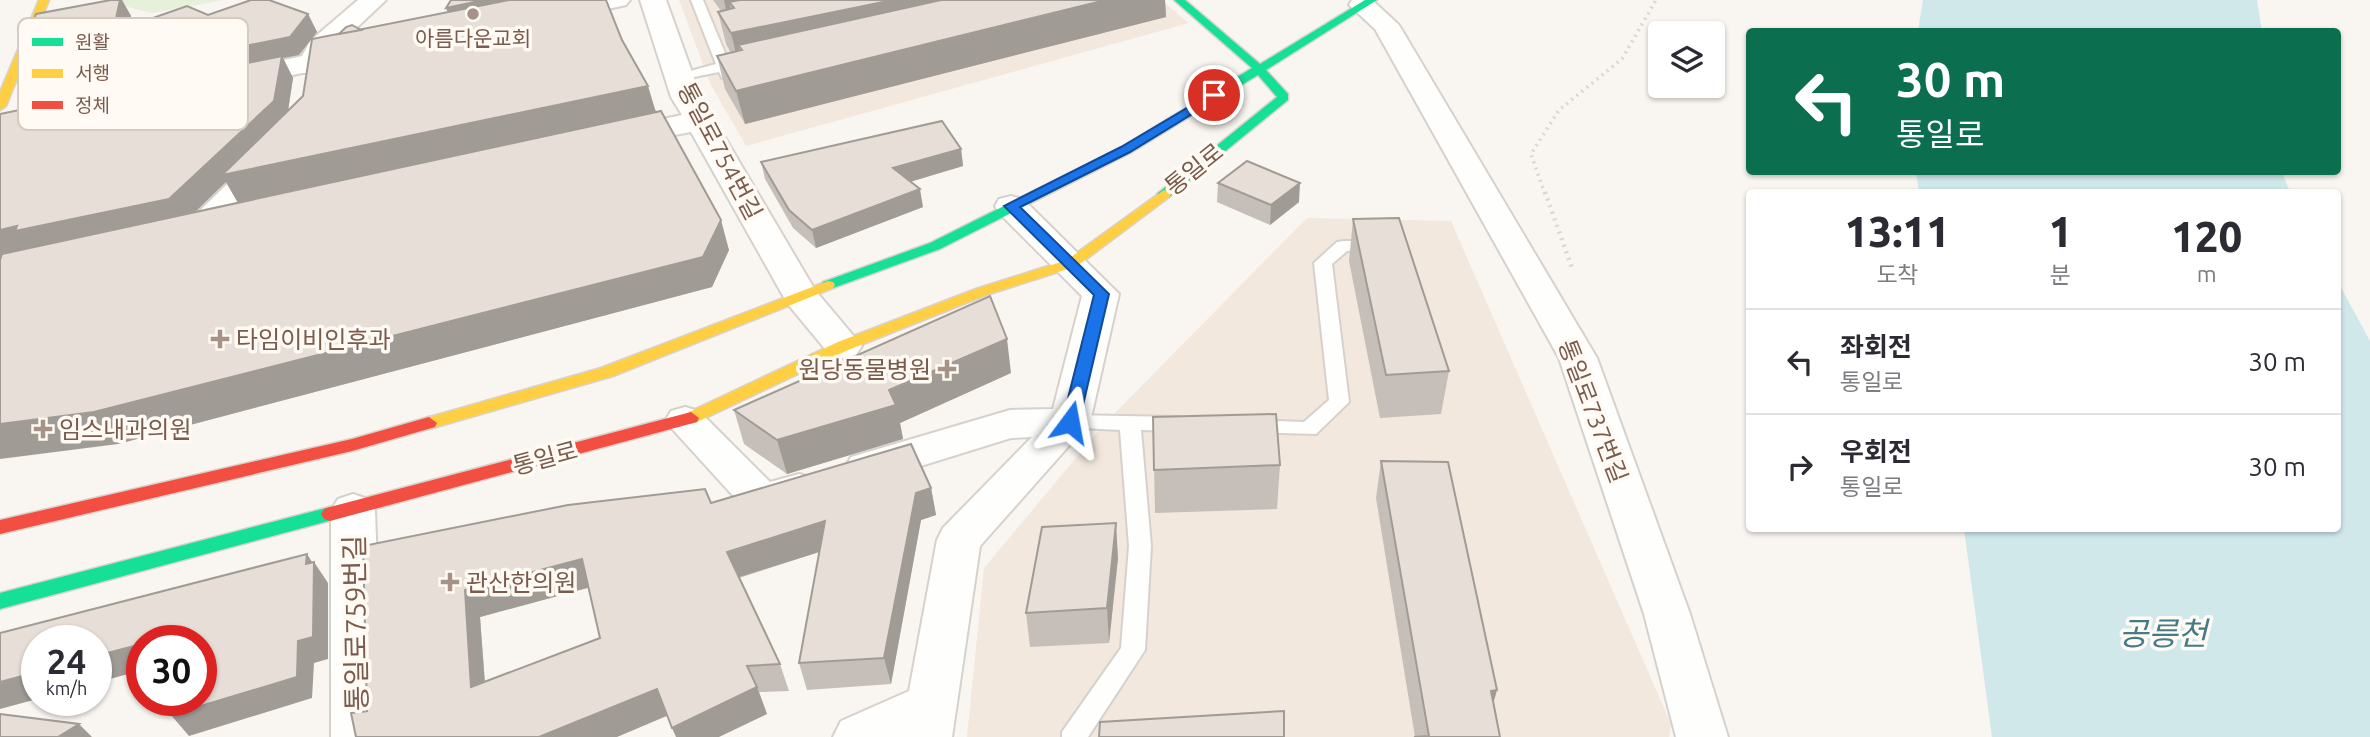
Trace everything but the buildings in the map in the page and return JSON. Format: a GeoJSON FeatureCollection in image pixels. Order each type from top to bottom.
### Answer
{"type":"FeatureCollection","features":[{"type":"Feature","properties":{"kind":"street"},"geometry":{"type":"LineString","coordinates":[[37,18],[44,0]]}},
{"type":"Feature","properties":{"kind":"street"},"geometry":{"type":"LineString","coordinates":[[310,76],[320,47],[373,0]]}},
{"type":"Feature","properties":{"kind":"street"},"geometry":{"type":"LineString","coordinates":[[526,18],[617,0]]}},
{"type":"Feature","properties":{"kind":"street","name":"통일로754번길"},"geometry":{"type":"LineString","coordinates":[[653,0],[686,97],[800,296],[843,346]]}},
{"type":"Feature","properties":{"kind":"street"},"geometry":{"type":"LineString","coordinates":[[1179,0],[1258,68]]}},
{"type":"Feature","properties":{"kind":"street","name":"통일로"},"geometry":{"type":"LineString","coordinates":[[0,527],[352,445],[607,372],[935,246],[1125,150],[1367,3]]}},
{"type":"Feature","properties":{"kind":"street","name":"통일로737번길"},"geometry":{"type":"LineString","coordinates":[[1367,3],[1386,25],[1578,358],[1667,614],[1702,737]]}},
{"type":"Feature","properties":{"kind":"street"},"geometry":{"type":"LineString","coordinates":[[248,80],[310,76],[383,47]]}},
{"type":"Feature","properties":{"kind":"street"},"geometry":{"type":"LineString","coordinates":[[0,106],[18,63]]}},
{"type":"Feature","properties":{"kind":"street","name":"통일로"},"geometry":{"type":"LineString","coordinates":[[0,601],[685,421],[843,346],[981,292],[1072,263],[1182,180],[1284,97],[1258,68]]}},
{"type":"Feature","properties":{"kind":"street"},"geometry":{"type":"LineString","coordinates":[[590,144],[700,121]]}},
{"type":"Feature","properties":{"kind":"street"},"geometry":{"type":"LineString","coordinates":[[252,219],[185,234],[293,136]]}},
{"type":"Feature","properties":{"kind":"street"},"geometry":{"type":"LineString","coordinates":[[859,737],[929,720],[959,540],[1070,422],[1101,294],[1011,206]]}},
{"type":"Feature","properties":{"kind":"street"},"geometry":{"type":"LineString","coordinates":[[685,421],[762,500],[1010,424],[1070,422]]}},
{"type":"Feature","properties":{"kind":"street","name":"통일로759번길"},"geometry":{"type":"LineString","coordinates":[[353,510],[356,737]]}},
{"type":"Feature","properties":{"kind":"lane"},"geometry":{"type":"LineString","coordinates":[[696,0],[718,33],[727,75],[754,69]]}},
{"type":"Feature","properties":{"kind":"lane"},"geometry":{"type":"LineString","coordinates":[[679,76],[725,66]]}},
{"type":"Feature","properties":{"kind":"lane"},"geometry":{"type":"LineString","coordinates":[[1240,426],[1308,429],[1339,402],[1323,263],[1343,246],[1393,245]]}},
{"type":"Feature","properties":{"kind":"lane"},"geometry":{"type":"LineString","coordinates":[[1070,422],[1198,424]]}},
{"type":"Feature","properties":{"kind":"lane"},"geometry":{"type":"LineString","coordinates":[[1075,737],[1075,732],[1133,650],[1140,546],[1130,422]]}},
{"type":"Feature","properties":{"kind":"path"},"geometry":{"type":"LineString","coordinates":[[1573,271],[1531,154],[1559,110],[1622,60],[1656,0]]}},
{"type":"Feature","properties":{"kind":"shaded area"},"geometry":{"type":"Polygon","coordinates":[[[679,0],[1161,0],[1189,23],[746,146],[710,83],[679,0]]]}},
{"type":"Feature","properties":{"kind":"shaded area"},"geometry":{"type":"Polygon","coordinates":[[[1307,218],[1451,221],[1671,724],[1669,737],[967,737],[984,568],[1106,422],[1307,218]]]}},
{"type":"Feature","properties":{"kind":"green space"},"geometry":{"type":"Polygon","coordinates":[[[99,0],[224,0],[152,13],[99,0]]]}},
{"type":"Feature","properties":{"kind":"water"},"geometry":{"type":"Polygon","coordinates":[[[1923,0],[2257,0],[2262,28],[1918,28],[1923,0]]]}},
{"type":"Feature","properties":{"kind":"water"},"geometry":{"type":"Polygon","coordinates":[[[1916,175],[2283,175],[2289,189],[1919,189],[1916,175]]]}},
{"type":"Feature","properties":{"kind":"water","name":"공릉천"},"geometry":{"type":"Polygon","coordinates":[[[2341,288],[2370,341],[2370,737],[1992,737],[1964,532],[2341,532],[2341,288]]]}},
{"type":"Feature","properties":{"kind":"traffic: fast"},"geometry":{"type":"LineString","coordinates":[[1164,194],[1284,97],[1258,68],[1179,0]]}},
{"type":"Feature","properties":{"kind":"traffic: fast"},"geometry":{"type":"LineString","coordinates":[[828,285],[935,246],[1126,150],[1372,0]]}},
{"type":"Feature","properties":{"kind":"traffic: fast"},"geometry":{"type":"LineString","coordinates":[[0,601],[330,514]]}},
{"type":"Feature","properties":{"kind":"traffic: slow"},"geometry":{"type":"LineString","coordinates":[[37,18],[44,0]]}},
{"type":"Feature","properties":{"kind":"traffic: slow"},"geometry":{"type":"LineString","coordinates":[[0,106],[18,63]]}},
{"type":"Feature","properties":{"kind":"traffic: slow"},"geometry":{"type":"LineString","coordinates":[[691,418],[843,346],[981,292],[1072,263],[1164,194]]}},
{"type":"Feature","properties":{"kind":"traffic: slow"},"geometry":{"type":"LineString","coordinates":[[429,423],[607,372],[828,285]]}},
{"type":"Feature","properties":{"kind":"traffic: jam"},"geometry":{"type":"LineString","coordinates":[[330,514],[691,418]]}},
{"type":"Feature","properties":{"kind":"traffic: jam"},"geometry":{"type":"LineString","coordinates":[[0,527],[352,445],[429,423]]}},
{"type":"Feature","properties":{"kind":"place","name":"아름다운교회"},"geometry":{"type":"Point","coordinates":[473,14]}},
{"type":"Feature","properties":{"kind":"place","name":"타임이비인후과"},"geometry":{"type":"Point","coordinates":[220,339]}},
{"type":"Feature","properties":{"kind":"place","name":"원당동물병원"},"geometry":{"type":"Point","coordinates":[947,369]}},
{"type":"Feature","properties":{"kind":"place","name":"임스내과의원"},"geometry":{"type":"Point","coordinates":[43,429]}},
{"type":"Feature","properties":{"kind":"place","name":"관산한의원"},"geometry":{"type":"Point","coordinates":[450,582]}},
{"type":"Feature","properties":{"kind":"route"},"geometry":{"type":"LineString","coordinates":[[1070,422],[1101,294],[1011,206],[1125,150],[1214,95]]}}]}
